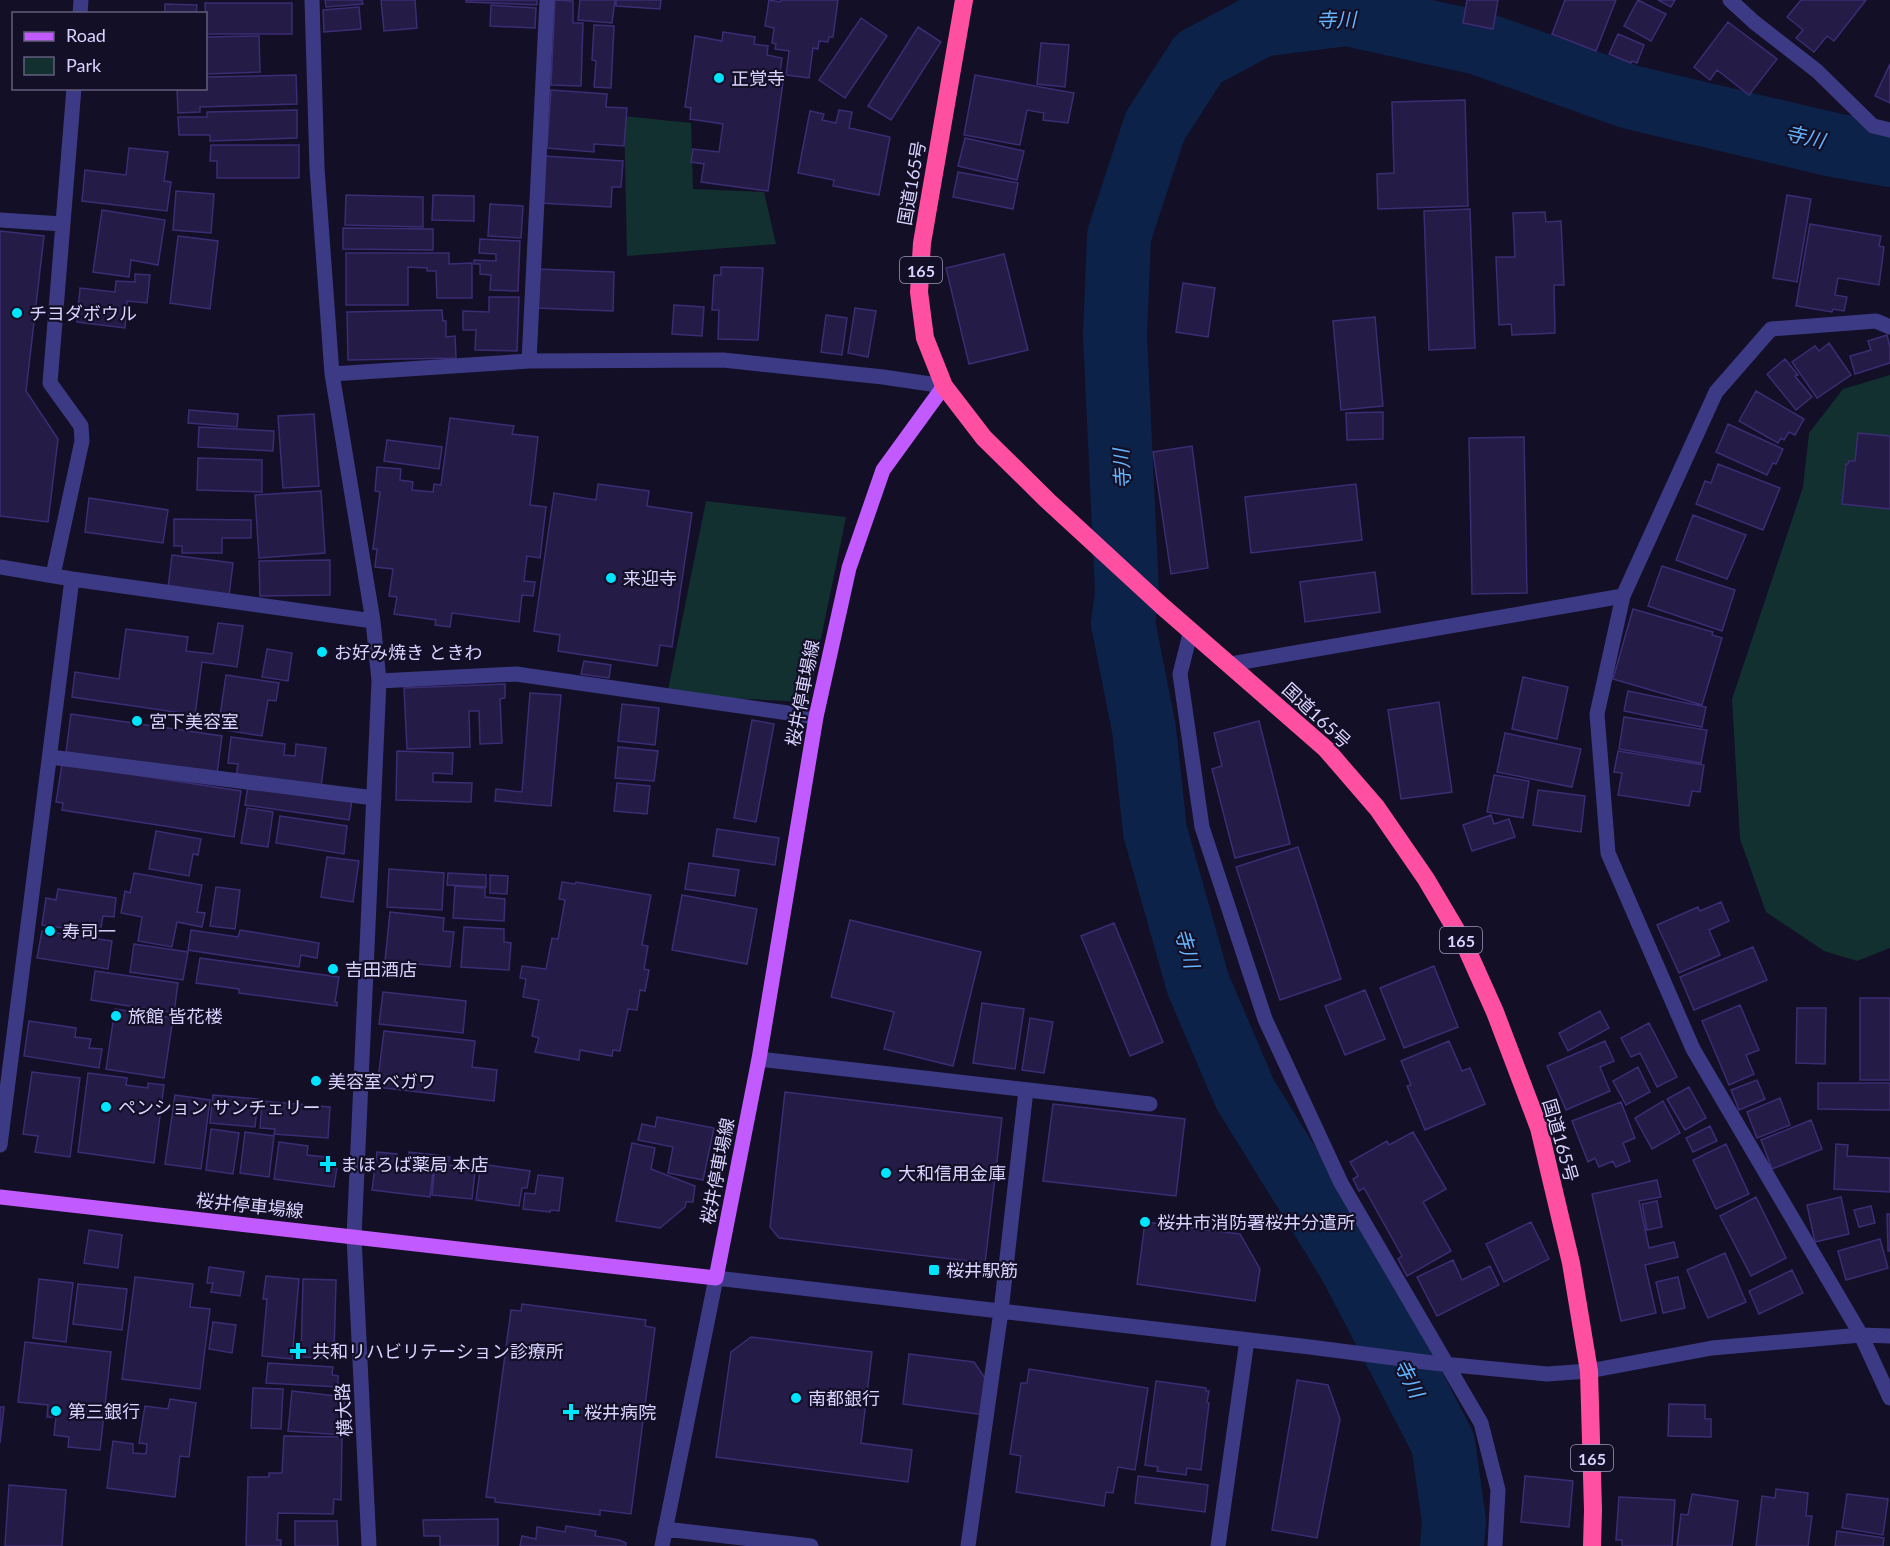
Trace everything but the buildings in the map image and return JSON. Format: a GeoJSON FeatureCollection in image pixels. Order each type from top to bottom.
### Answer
{"type":"FeatureCollection","features":[{"type":"Feature","properties":{"kind":"highway","name":"国道165号"},"geometry":{"type":"LineString","coordinates":[[964,0],[922,243],[919,292],[925,338],[944,386],[984,438],[1047,500],[1162,606],[1326,749],[1377,808],[1426,879],[1465,945],[1495,1012],[1539,1128],[1571,1263],[1589,1371],[1592,1546]]}},
{"type":"Feature","properties":{"kind":"main road","name":"桜井停車場線"},"geometry":{"type":"LineString","coordinates":[[0,1197],[716,1278],[759,1059],[816,717],[849,568],[883,470],[944,386]]}},
{"type":"Feature","properties":{"kind":"street","name":"横大路"},"geometry":{"type":"LineString","coordinates":[[312,0],[317,168],[333,374],[373,621],[379,681],[354,1237],[369,1546]]}},
{"type":"Feature","properties":{"kind":"street"},"geometry":{"type":"LineString","coordinates":[[529,361],[547,0]]}},
{"type":"Feature","properties":{"kind":"street"},"geometry":{"type":"LineString","coordinates":[[1730,0],[1754,22],[1817,71],[1873,126],[1890,130]]}},
{"type":"Feature","properties":{"kind":"street"},"geometry":{"type":"LineString","coordinates":[[53,575],[82,441],[81,426],[50,384],[74,90]]}},
{"type":"Feature","properties":{"kind":"street"},"geometry":{"type":"LineString","coordinates":[[0,220],[63,224]]}},
{"type":"Feature","properties":{"kind":"street"},"geometry":{"type":"LineString","coordinates":[[1890,327],[1876,321],[1771,328],[1716,392],[1623,596],[1597,714],[1608,853],[1693,1049],[1861,1335],[1890,1398]]}},
{"type":"Feature","properties":{"kind":"street"},"geometry":{"type":"LineString","coordinates":[[333,374],[529,361],[723,360],[883,377],[944,386]]}},
{"type":"Feature","properties":{"kind":"street"},"geometry":{"type":"LineString","coordinates":[[0,567],[373,621]]}},
{"type":"Feature","properties":{"kind":"street"},"geometry":{"type":"LineString","coordinates":[[0,1145],[72,579]]}},
{"type":"Feature","properties":{"kind":"street"},"geometry":{"type":"LineString","coordinates":[[1230,664],[1623,596]]}},
{"type":"Feature","properties":{"kind":"street"},"geometry":{"type":"LineString","coordinates":[[1191,630],[1180,674],[1202,827],[1265,1019],[1341,1183],[1439,1364],[1481,1423],[1498,1490],[1495,1546]]}},
{"type":"Feature","properties":{"kind":"street"},"geometry":{"type":"LineString","coordinates":[[379,681],[516,674],[816,717]]}},
{"type":"Feature","properties":{"kind":"street"},"geometry":{"type":"LineString","coordinates":[[50,757],[374,798]]}},
{"type":"Feature","properties":{"kind":"street"},"geometry":{"type":"LineString","coordinates":[[759,1059],[1150,1104]]}},
{"type":"Feature","properties":{"kind":"street"},"geometry":{"type":"LineString","coordinates":[[968,1546],[1001,1311],[1026,1090]]}},
{"type":"Feature","properties":{"kind":"street"},"geometry":{"type":"LineString","coordinates":[[662,1546],[716,1278],[1439,1364],[1547,1374],[1589,1371],[1712,1348],[1861,1335],[1890,1336]]}},
{"type":"Feature","properties":{"kind":"street"},"geometry":{"type":"LineString","coordinates":[[1218,1546],[1247,1340]]}},
{"type":"Feature","properties":{"kind":"street"},"geometry":{"type":"LineString","coordinates":[[665,1529],[811,1546]]}},
{"type":"Feature","properties":{"kind":"green space"},"geometry":{"type":"Polygon","coordinates":[[[624,116],[691,123],[693,189],[764,192],[776,244],[627,256],[624,116]]]}},
{"type":"Feature","properties":{"kind":"green space"},"geometry":{"type":"Polygon","coordinates":[[[1890,375],[1890,948],[1857,961],[1824,951],[1766,912],[1740,839],[1732,699],[1803,487],[1809,433],[1843,389],[1890,375]]]}},
{"type":"Feature","properties":{"kind":"green space"},"geometry":{"type":"Polygon","coordinates":[[[706,501],[846,517],[808,702],[667,695],[706,501]]]}},
{"type":"Feature","properties":{"kind":"waterway","name":"寺川"},"geometry":{"type":"LineString","coordinates":[[1452,1546],[1454,1521],[1443,1443],[1350,1264],[1245,1094],[1198,984],[1155,831],[1144,729],[1123,623],[1127,593],[1115,335],[1119,236],[1155,126],[1199,58],[1261,25],[1347,14],[1479,43],[1630,97],[1834,145],[1890,155]]}},
{"type":"Feature","properties":{"kind":"place","name":"正覚寺"},"geometry":{"type":"Point","coordinates":[719,78]}},
{"type":"Feature","properties":{"kind":"place","name":"チヨダボウル"},"geometry":{"type":"Point","coordinates":[17,313]}},
{"type":"Feature","properties":{"kind":"place","name":"来迎寺"},"geometry":{"type":"Point","coordinates":[611,578]}},
{"type":"Feature","properties":{"kind":"place","name":"お好み焼き ときわ"},"geometry":{"type":"Point","coordinates":[322,652]}},
{"type":"Feature","properties":{"kind":"place","name":"宮下美容室"},"geometry":{"type":"Point","coordinates":[137,721]}},
{"type":"Feature","properties":{"kind":"place","name":"寿司一"},"geometry":{"type":"Point","coordinates":[50,931]}},
{"type":"Feature","properties":{"kind":"place","name":"吉田酒店"},"geometry":{"type":"Point","coordinates":[333,969]}},
{"type":"Feature","properties":{"kind":"place","name":"旅館 皆花楼"},"geometry":{"type":"Point","coordinates":[116,1016]}},
{"type":"Feature","properties":{"kind":"place","name":"美容室ベガワ"},"geometry":{"type":"Point","coordinates":[316,1081]}},
{"type":"Feature","properties":{"kind":"place","name":"ペンション サンチェリー"},"geometry":{"type":"Point","coordinates":[106,1107]}},
{"type":"Feature","properties":{"kind":"place","name":"まほろば薬局 本店"},"geometry":{"type":"Point","coordinates":[328,1164]}},
{"type":"Feature","properties":{"kind":"place","name":"大和信用金庫"},"geometry":{"type":"Point","coordinates":[886,1173]}},
{"type":"Feature","properties":{"kind":"place","name":"桜井市消防署桜井分遣所"},"geometry":{"type":"Point","coordinates":[1145,1222]}},
{"type":"Feature","properties":{"kind":"place","name":"桜井駅筋"},"geometry":{"type":"Point","coordinates":[934,1270]}},
{"type":"Feature","properties":{"kind":"place","name":"共和リハビリテーション診療所"},"geometry":{"type":"Point","coordinates":[298,1351]}},
{"type":"Feature","properties":{"kind":"place","name":"南都銀行"},"geometry":{"type":"Point","coordinates":[796,1398]}},
{"type":"Feature","properties":{"kind":"place","name":"第三銀行"},"geometry":{"type":"Point","coordinates":[56,1411]}},
{"type":"Feature","properties":{"kind":"place","name":"桜井病院"},"geometry":{"type":"Point","coordinates":[571,1412]}}]}
